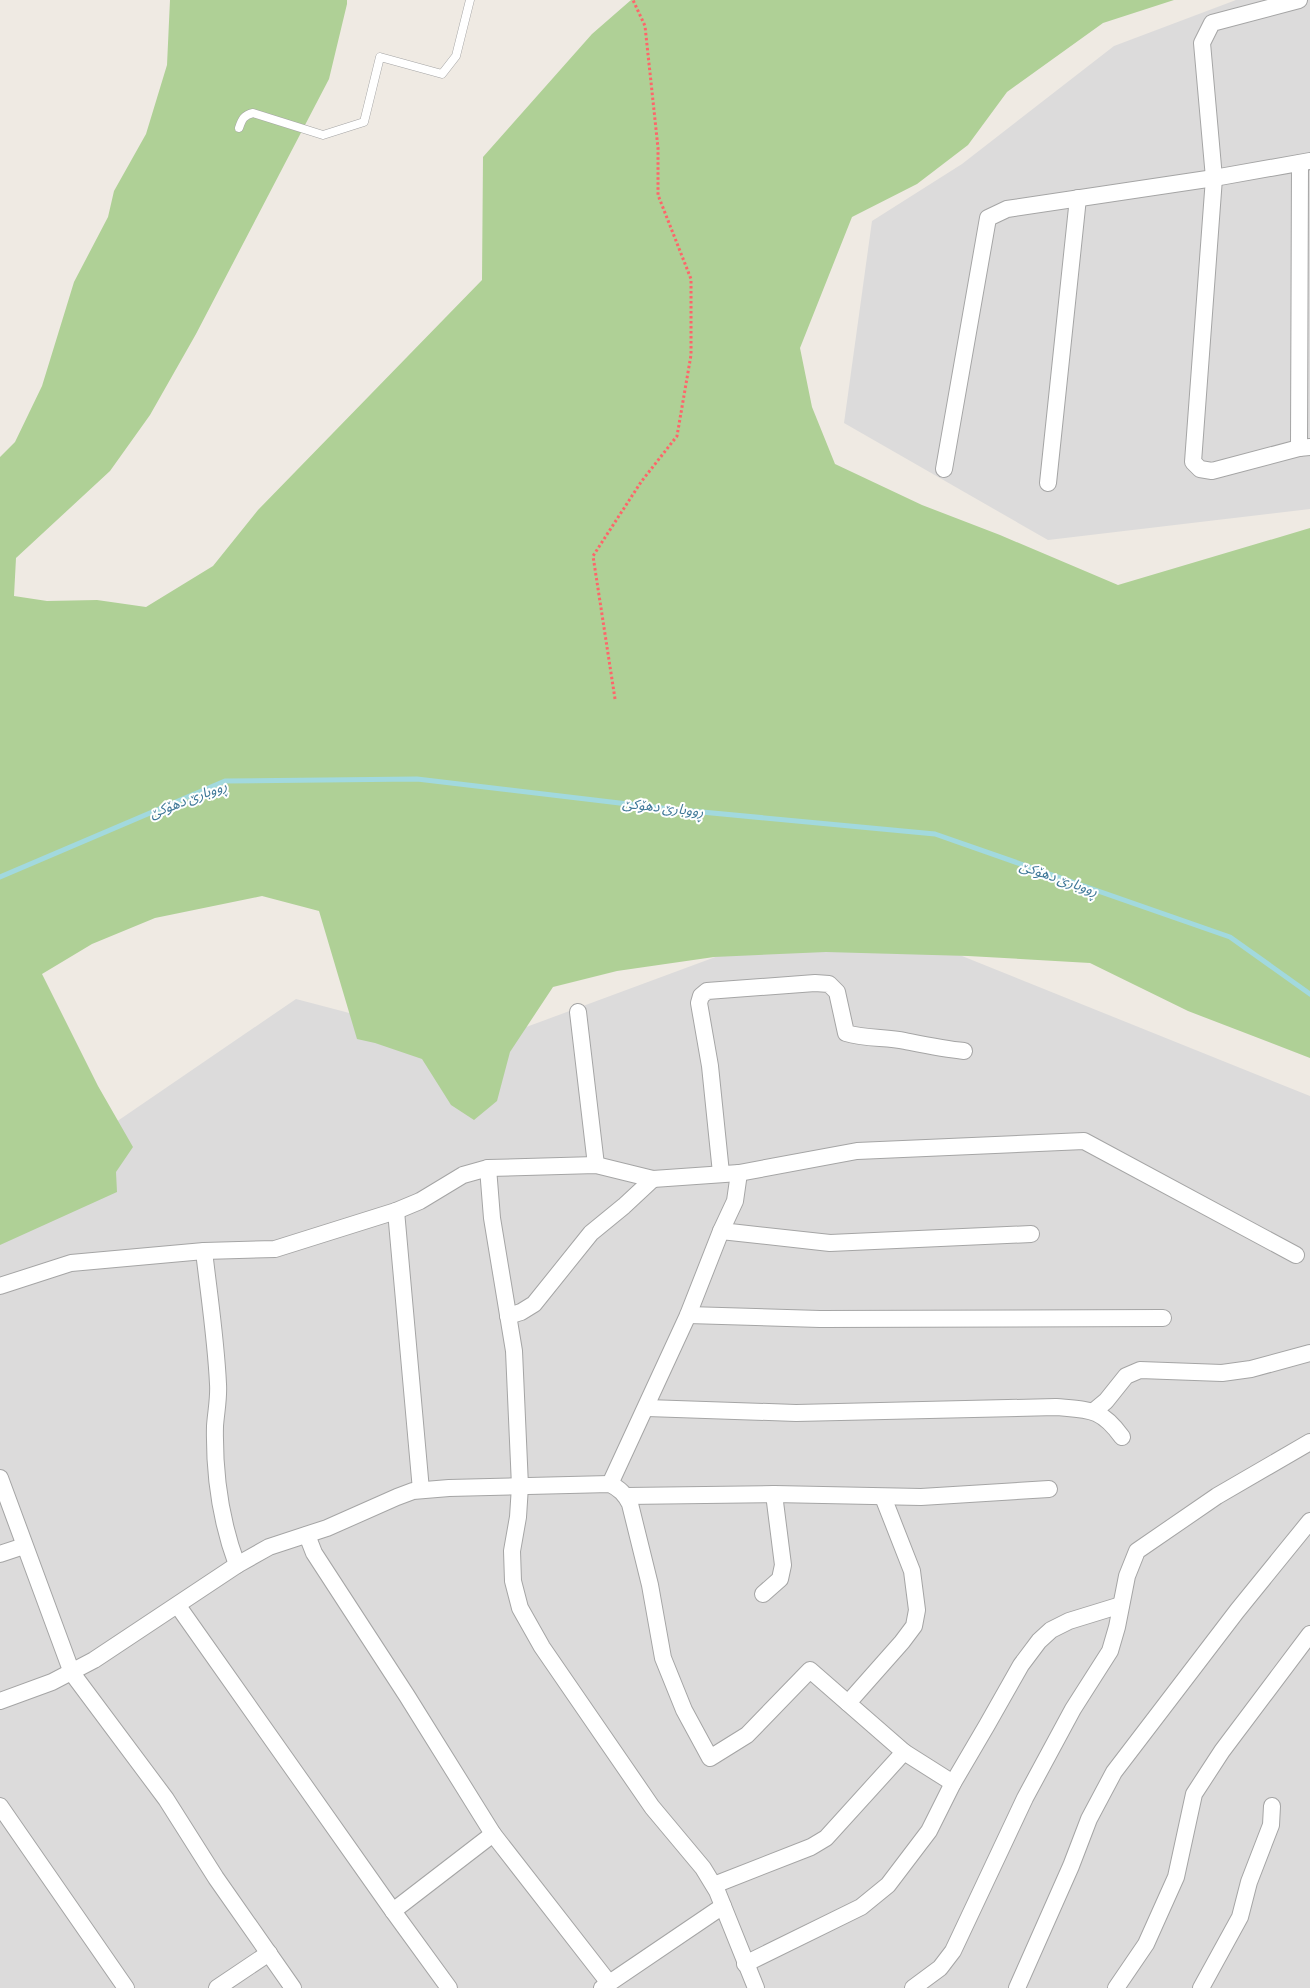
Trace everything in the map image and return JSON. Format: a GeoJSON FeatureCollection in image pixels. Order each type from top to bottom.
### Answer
{"type":"FeatureCollection","features":[{"type":"Feature","properties":{"kind":"street"},"geometry":{"type":"LineString","coordinates":[[944,469],[988,218],[1007,209],[1214,178],[1305,162],[1305,447],[1212,471],[1200,469],[1193,462],[1214,178],[1202,43],[1212,23],[1299,0]]}},
{"type":"Feature","properties":{"kind":"street"},"geometry":{"type":"LineString","coordinates":[[1048,483],[1078,198]]}},
{"type":"Feature","properties":{"kind":"street"},"geometry":{"type":"LineString","coordinates":[[721,1173],[710,1066],[699,1003],[701,996],[708,991],[815,983],[829,984],[837,992],[846,1033],[862,1038],[904,1041],[922,1046],[964,1051]]}},
{"type":"Feature","properties":{"kind":"street"},"geometry":{"type":"LineString","coordinates":[[578,1012],[596,1165]]}},
{"type":"Feature","properties":{"kind":"street"},"geometry":{"type":"LineString","coordinates":[[0,1286],[71,1263],[204,1251],[276,1250],[396,1211],[420,1201],[463,1175],[488,1168],[596,1165],[653,1179],[739,1173],[856,1151],[1084,1141],[1296,1255]]}},
{"type":"Feature","properties":{"kind":"street"},"geometry":{"type":"LineString","coordinates":[[488,1168],[492,1218],[514,1351],[520,1486],[518,1517],[512,1551],[513,1582],[520,1608],[542,1648],[652,1808],[704,1868],[723,1906],[756,1988]]}},
{"type":"Feature","properties":{"kind":"street"},"geometry":{"type":"LineString","coordinates":[[610,1484],[647,1408],[688,1315],[720,1231],[735,1201],[739,1173]]}},
{"type":"Feature","properties":{"kind":"street"},"geometry":{"type":"LineString","coordinates":[[508,1316],[521,1312],[534,1304],[591,1233],[653,1179]]}},
{"type":"Feature","properties":{"kind":"street"},"geometry":{"type":"LineString","coordinates":[[396,1211],[421,1490]]}},
{"type":"Feature","properties":{"kind":"street"},"geometry":{"type":"LineString","coordinates":[[720,1231],[830,1242],[1031,1234]]}},
{"type":"Feature","properties":{"kind":"street"},"geometry":{"type":"LineString","coordinates":[[204,1251],[218,1385],[215,1426],[218,1477],[224,1523],[237,1565]]}},
{"type":"Feature","properties":{"kind":"street"},"geometry":{"type":"LineString","coordinates":[[688,1315],[820,1319],[1163,1318]]}},
{"type":"Feature","properties":{"kind":"street"},"geometry":{"type":"LineString","coordinates":[[1094,1411],[1106,1401],[1126,1376],[1140,1370],[1222,1372],[1251,1369],[1310,1353]]}},
{"type":"Feature","properties":{"kind":"street"},"geometry":{"type":"LineString","coordinates":[[647,1408],[796,1413],[1056,1407],[1094,1411],[1111,1422],[1122,1437]]}},
{"type":"Feature","properties":{"kind":"street"},"geometry":{"type":"LineString","coordinates":[[913,1988],[940,1968],[953,1951],[1025,1798],[1073,1709],[1110,1651],[1117,1627],[1125,1583],[1133,1557],[1143,1545],[1250,1476],[1310,1442]]}},
{"type":"Feature","properties":{"kind":"street"},"geometry":{"type":"LineString","coordinates":[[0,1478],[72,1673],[166,1799],[216,1878],[293,1988]]}},
{"type":"Feature","properties":{"kind":"street"},"geometry":{"type":"LineString","coordinates":[[0,1701],[72,1673],[178,1606],[237,1565],[269,1547],[336,1525],[397,1497],[421,1490],[449,1488],[610,1484],[618,1488],[626,1496],[633,1512],[650,1585],[662,1658],[684,1710],[710,1758],[747,1735],[810,1670],[904,1752],[953,1783]]}},
{"type":"Feature","properties":{"kind":"street"},"geometry":{"type":"LineString","coordinates":[[626,1496],[774,1494],[921,1497],[1049,1490]]}},
{"type":"Feature","properties":{"kind":"street"},"geometry":{"type":"LineString","coordinates":[[763,1594],[780,1579],[784,1565],[774,1494]]}},
{"type":"Feature","properties":{"kind":"street"},"geometry":{"type":"LineString","coordinates":[[848,1703],[914,1626],[916,1610],[912,1571],[883,1497]]}},
{"type":"Feature","properties":{"kind":"street"},"geometry":{"type":"LineString","coordinates":[[1017,1988],[1071,1866],[1089,1819],[1114,1772],[1237,1611],[1310,1522]]}},
{"type":"Feature","properties":{"kind":"street"},"geometry":{"type":"LineString","coordinates":[[307,1535],[314,1553],[494,1834],[605,1986],[723,1906]]}},
{"type":"Feature","properties":{"kind":"street"},"geometry":{"type":"LineString","coordinates":[[0,1554],[24,1546]]}},
{"type":"Feature","properties":{"kind":"street"},"geometry":{"type":"LineString","coordinates":[[745,1964],[861,1907],[888,1886],[929,1831],[953,1783],[1021,1665],[1039,1641],[1051,1630],[1069,1622],[1121,1605]]}},
{"type":"Feature","properties":{"kind":"street"},"geometry":{"type":"LineString","coordinates":[[178,1606],[393,1912],[449,1988]]}},
{"type":"Feature","properties":{"kind":"street"},"geometry":{"type":"LineString","coordinates":[[1116,1988],[1146,1944],[1176,1876],[1194,1794],[1222,1751],[1310,1634]]}},
{"type":"Feature","properties":{"kind":"street"},"geometry":{"type":"LineString","coordinates":[[714,1886],[811,1847],[826,1838],[904,1752]]}},
{"type":"Feature","properties":{"kind":"street"},"geometry":{"type":"LineString","coordinates":[[0,1806],[126,1988]]}},
{"type":"Feature","properties":{"kind":"street"},"geometry":{"type":"LineString","coordinates":[[1201,1988],[1240,1917],[1252,1873],[1271,1824],[1272,1806]]}},
{"type":"Feature","properties":{"kind":"street"},"geometry":{"type":"LineString","coordinates":[[393,1912],[494,1834]]}},
{"type":"Feature","properties":{"kind":"street"},"geometry":{"type":"LineString","coordinates":[[217,1988],[269,1954]]}},
{"type":"Feature","properties":{"kind":"lane"},"geometry":{"type":"LineString","coordinates":[[240,128],[241,120],[246,115],[253,113],[323,135],[364,122],[380,57],[442,74],[456,56],[470,0]]}},
{"type":"Feature","properties":{"kind":"path"},"geometry":{"type":"LineString","coordinates":[[615,699],[593,556],[640,482],[677,436],[691,355],[691,279],[658,195],[658,148],[645,26],[633,0]]}},
{"type":"Feature","properties":{"kind":"shaded area"},"geometry":{"type":"Polygon","coordinates":[[[1236,0],[1310,0],[1310,509],[1048,540],[844,423],[872,221],[962,164],[1114,46],[1236,0]]]}},
{"type":"Feature","properties":{"kind":"shaded area"},"geometry":{"type":"Polygon","coordinates":[[[845,909],[1310,1096],[1310,1988],[0,1988],[0,1197],[78,1148],[296,999],[475,1046],[845,909]]]}},
{"type":"Feature","properties":{"kind":"green space"},"geometry":{"type":"Polygon","coordinates":[[[170,0],[347,0],[347,4],[329,79],[196,334],[150,415],[110,471],[16,558],[14,596],[47,601],[97,600],[146,607],[213,566],[258,510],[482,280],[483,157],[592,34],[631,0],[1174,0],[1103,23],[1007,92],[968,145],[917,184],[852,217],[800,348],[812,407],[835,464],[922,505],[1000,535],[1118,585],[1310,528],[1310,1058],[1188,1011],[1090,963],[968,956],[826,952],[714,957],[617,971],[553,987],[510,1052],[497,1101],[474,1120],[451,1105],[422,1059],[357,1039],[319,911],[262,896],[155,918],[92,944],[42,974],[98,1086],[133,1147],[116,1172],[117,1192],[0,1245],[0,457],[15,442],[42,386],[74,282],[108,217],[114,191],[146,134],[167,65],[170,0]]]}},
{"type":"Feature","properties":{"kind":"waterway","name":"ڕووبارێ دهۆكێ"},"geometry":{"type":"LineString","coordinates":[[0,877],[225,781],[417,779],[670,809],[935,834],[1230,937],[1310,994]]}}]}
